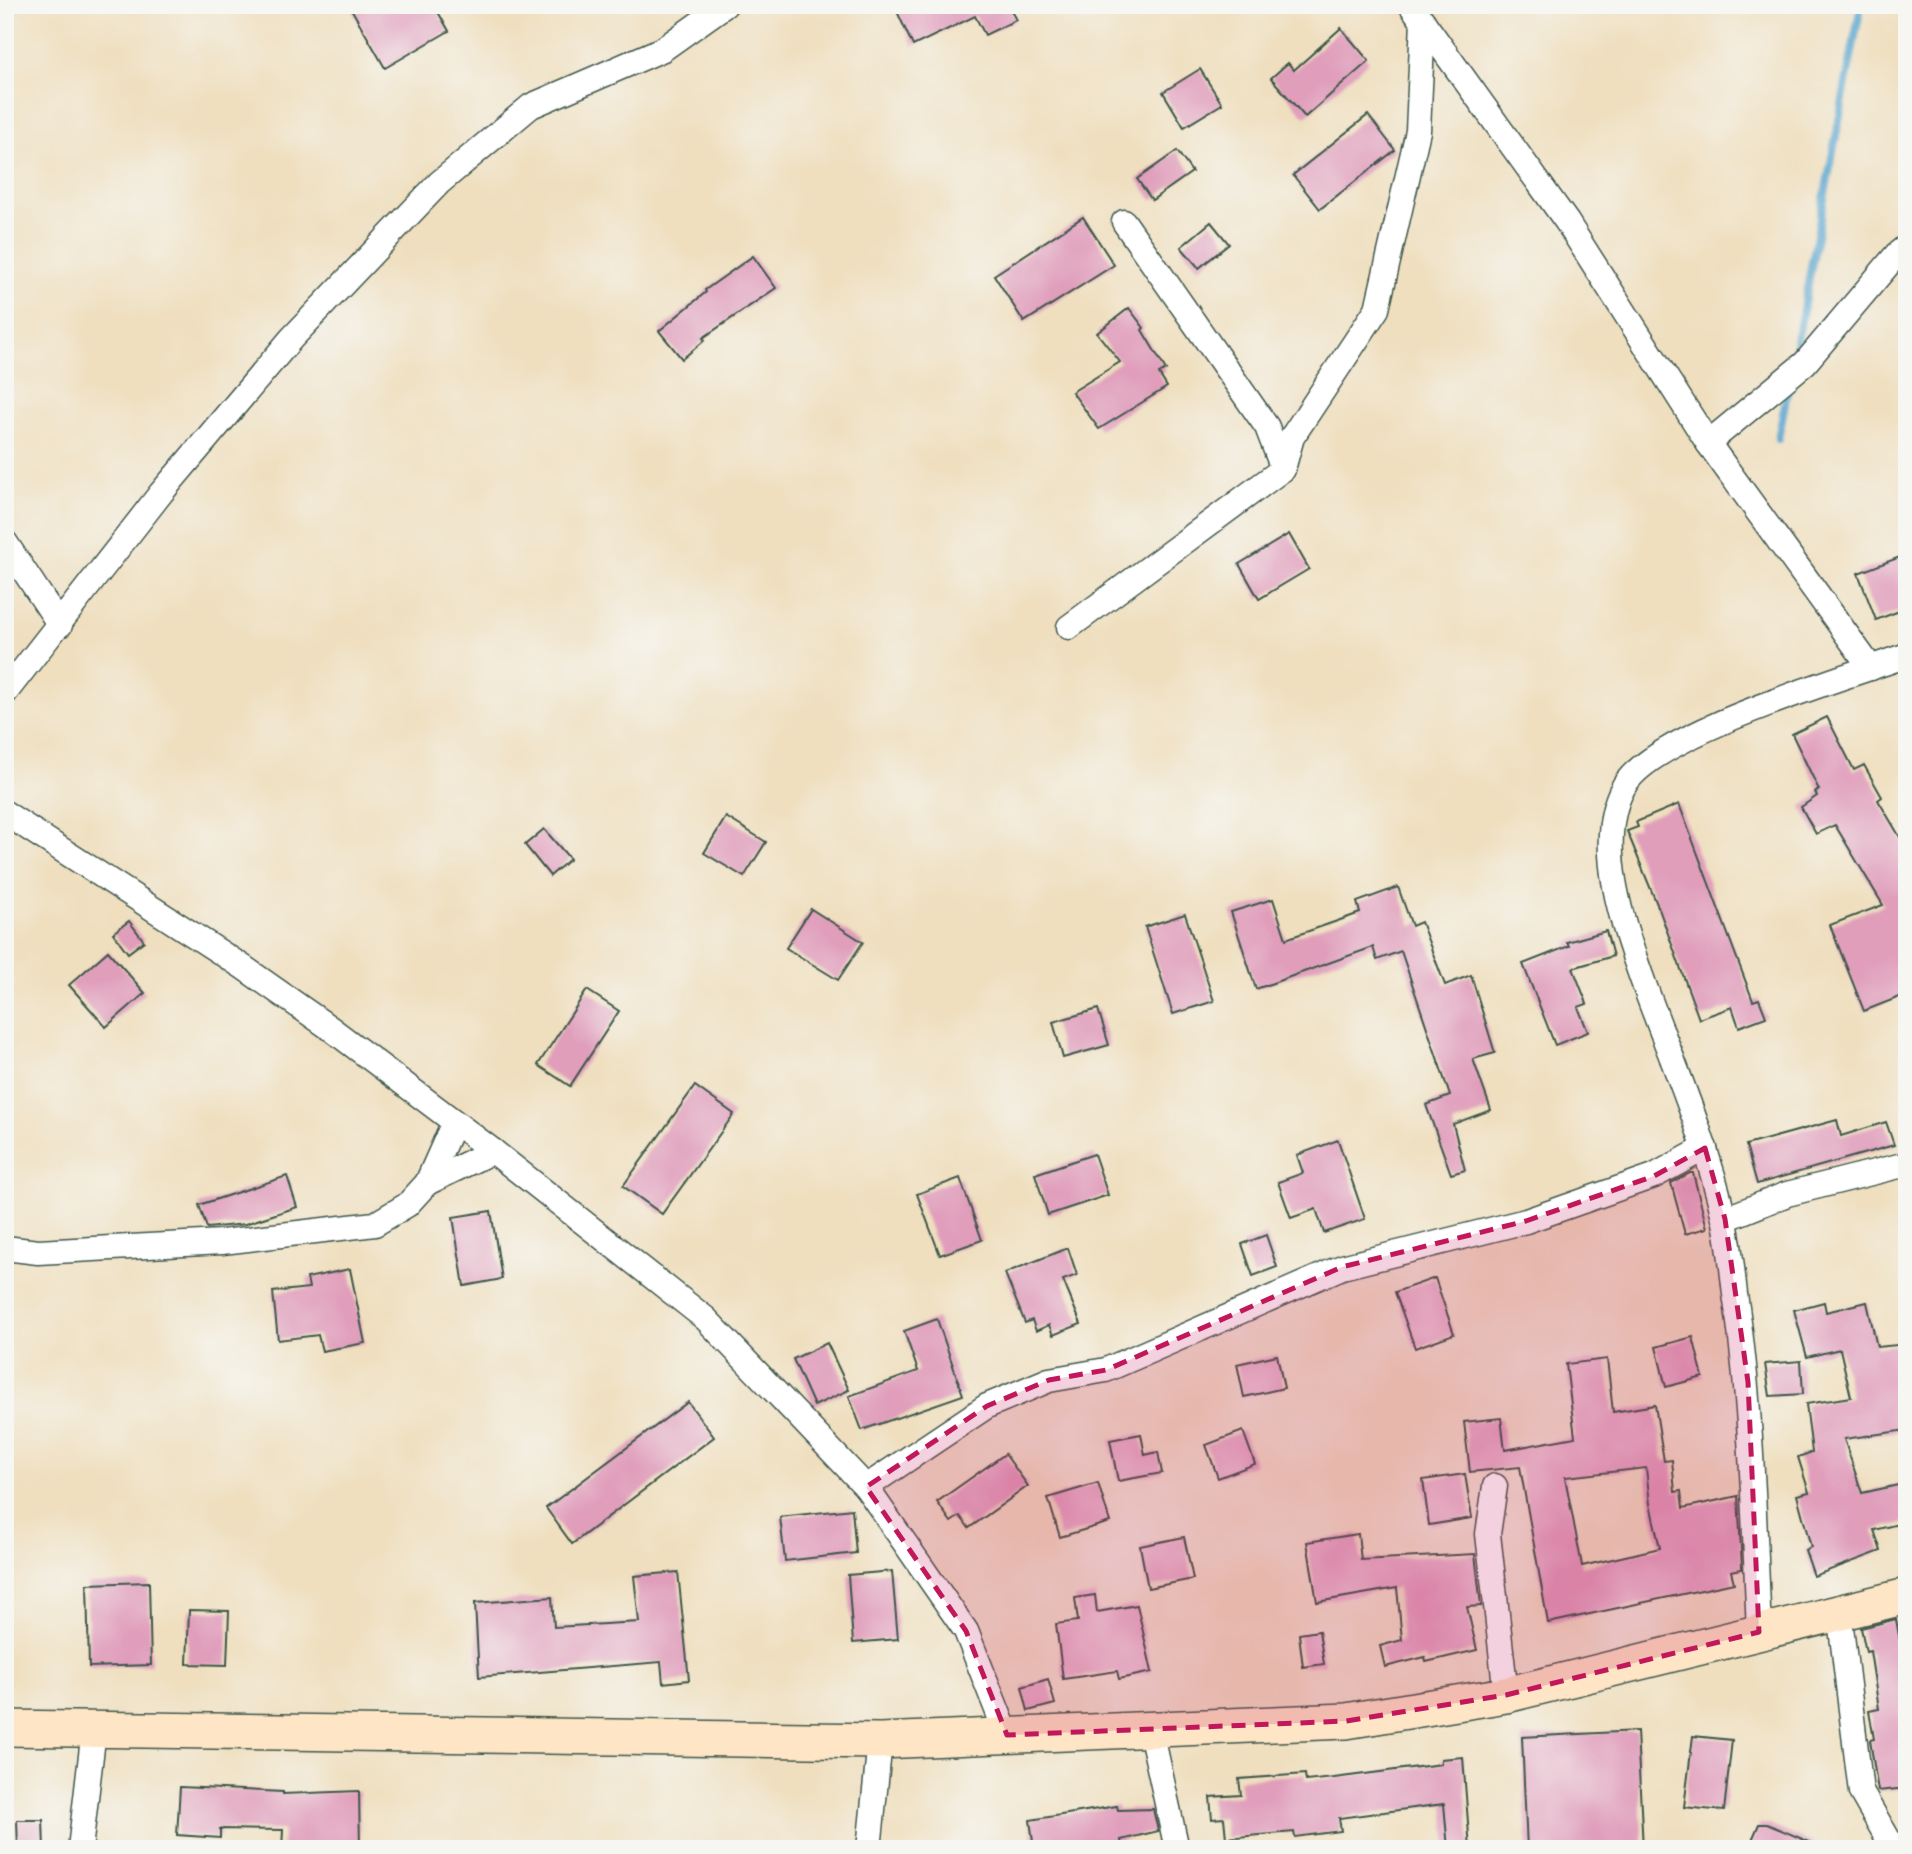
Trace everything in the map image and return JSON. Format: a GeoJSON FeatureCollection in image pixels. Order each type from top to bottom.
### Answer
{"type":"FeatureCollection","features":[{"type":"Feature","properties":{"kind":"main road"},"geometry":{"type":"LineString","coordinates":[[5,1728],[880,1741],[1346,1721],[1506,1695],[1907,1596]]}},
{"type":"Feature","properties":{"kind":"street"},"geometry":{"type":"LineString","coordinates":[[5,693],[161,493],[291,339],[439,183],[531,106],[663,50],[724,5]]}},
{"type":"Feature","properties":{"kind":"street"},"geometry":{"type":"LineString","coordinates":[[1417,13],[1567,222],[1707,443],[1871,668]]}},
{"type":"Feature","properties":{"kind":"street"},"geometry":{"type":"LineString","coordinates":[[1069,626],[1283,470],[1292,437],[1377,309],[1418,131],[1417,13]]}},
{"type":"Feature","properties":{"kind":"street"},"geometry":{"type":"LineString","coordinates":[[1125,222],[1266,427],[1283,470]]}},
{"type":"Feature","properties":{"kind":"street"},"geometry":{"type":"LineString","coordinates":[[1707,443],[1805,363],[1897,254],[1907,246]]}},
{"type":"Feature","properties":{"kind":"street"},"geometry":{"type":"LineString","coordinates":[[5,542],[60,625]]}},
{"type":"Feature","properties":{"kind":"street"},"geometry":{"type":"LineString","coordinates":[[1759,1632],[1748,1382],[1725,1219],[1705,1148],[1629,942],[1609,832],[1613,810],[1625,783],[1670,746],[1711,726],[1907,655]]}},
{"type":"Feature","properties":{"kind":"street"},"geometry":{"type":"LineString","coordinates":[[5,813],[243,967],[493,1151],[706,1319],[866,1487],[966,1632],[1007,1735]]}},
{"type":"Feature","properties":{"kind":"street"},"geometry":{"type":"LineString","coordinates":[[5,1248],[38,1252],[222,1242],[375,1224],[407,1205],[427,1183],[454,1122]]}},
{"type":"Feature","properties":{"kind":"street"},"geometry":{"type":"LineString","coordinates":[[866,1487],[987,1406],[1049,1380],[1106,1370],[1342,1267],[1526,1221],[1654,1176],[1705,1148]]}},
{"type":"Feature","properties":{"kind":"street"},"geometry":{"type":"LineString","coordinates":[[427,1183],[493,1151]]}},
{"type":"Feature","properties":{"kind":"street"},"geometry":{"type":"LineString","coordinates":[[1725,1219],[1787,1194],[1907,1164]]}},
{"type":"Feature","properties":{"kind":"street"},"geometry":{"type":"LineString","coordinates":[[1495,1486],[1488,1534],[1506,1695]]}},
{"type":"Feature","properties":{"kind":"street"},"geometry":{"type":"LineString","coordinates":[[1839,1611],[1861,1792],[1898,1848]]}},
{"type":"Feature","properties":{"kind":"street"},"geometry":{"type":"LineString","coordinates":[[80,1849],[94,1730]]}},
{"type":"Feature","properties":{"kind":"street"},"geometry":{"type":"LineString","coordinates":[[1151,1731],[1177,1849]]}},
{"type":"Feature","properties":{"kind":"street"},"geometry":{"type":"LineString","coordinates":[[869,1849],[880,1741]]}},
{"type":"Feature","properties":{"kind":"highlighted area"},"geometry":{"type":"Polygon","coordinates":[[[1705,1148],[1725,1219],[1748,1382],[1759,1632],[1506,1695],[1346,1721],[1007,1735],[966,1631],[866,1487],[987,1406],[1049,1380],[1106,1370],[1342,1267],[1526,1221],[1654,1176],[1705,1148]]]}},
{"type":"Feature","properties":{"kind":"building"},"geometry":{"type":"Polygon","coordinates":[[[349,5],[434,5],[449,31],[385,68],[349,5]]]}},
{"type":"Feature","properties":{"kind":"building"},"geometry":{"type":"Polygon","coordinates":[[[894,5],[1008,5],[1016,20],[985,35],[975,16],[913,46],[894,5]]]}},
{"type":"Feature","properties":{"kind":"building"},"geometry":{"type":"Polygon","coordinates":[[[1341,28],[1369,61],[1305,117],[1271,78],[1288,63],[1294,70],[1341,28]]]}},
{"type":"Feature","properties":{"kind":"building"},"geometry":{"type":"Polygon","coordinates":[[[1200,69],[1222,104],[1184,127],[1163,92],[1200,69]]]}},
{"type":"Feature","properties":{"kind":"building"},"geometry":{"type":"Polygon","coordinates":[[[1368,115],[1395,150],[1320,209],[1293,175],[1368,115]]]}},
{"type":"Feature","properties":{"kind":"building"},"geometry":{"type":"Polygon","coordinates":[[[1177,151],[1192,172],[1152,200],[1137,179],[1177,151]]]}},
{"type":"Feature","properties":{"kind":"building"},"geometry":{"type":"Polygon","coordinates":[[[1083,217],[1114,265],[1024,322],[994,275],[1083,217]]]}},
{"type":"Feature","properties":{"kind":"building"},"geometry":{"type":"Polygon","coordinates":[[[1211,222],[1229,244],[1199,268],[1181,247],[1211,222]]]}},
{"type":"Feature","properties":{"kind":"building"},"geometry":{"type":"Polygon","coordinates":[[[753,256],[776,288],[703,338],[705,340],[682,359],[659,331],[706,292],[705,290],[753,256]]]}},
{"type":"Feature","properties":{"kind":"building"},"geometry":{"type":"Polygon","coordinates":[[[1129,308],[1144,328],[1142,330],[1166,370],[1159,374],[1167,387],[1099,429],[1072,392],[1120,362],[1097,333],[1129,308]]]}},
{"type":"Feature","properties":{"kind":"building"},"geometry":{"type":"Polygon","coordinates":[[[1289,534],[1309,569],[1259,599],[1239,564],[1289,534]]]}},
{"type":"Feature","properties":{"kind":"building"},"geometry":{"type":"Polygon","coordinates":[[[1900,557],[1907,576],[1907,608],[1876,620],[1858,573],[1900,557]]]}},
{"type":"Feature","properties":{"kind":"building"},"geometry":{"type":"Polygon","coordinates":[[[1827,717],[1854,770],[1864,765],[1882,797],[1878,800],[1907,849],[1907,994],[1864,1011],[1830,925],[1883,905],[1835,825],[1816,834],[1801,807],[1817,796],[1815,792],[1819,790],[1792,734],[1827,717]]]}},
{"type":"Feature","properties":{"kind":"building"},"geometry":{"type":"Polygon","coordinates":[[[1679,804],[1753,1001],[1759,999],[1766,1017],[1739,1027],[1732,1007],[1699,1019],[1627,831],[1638,827],[1636,822],[1679,804]]]}},
{"type":"Feature","properties":{"kind":"building"},"geometry":{"type":"Polygon","coordinates":[[[726,817],[766,842],[744,877],[704,853],[726,817]]]}},
{"type":"Feature","properties":{"kind":"building"},"geometry":{"type":"Polygon","coordinates":[[[544,829],[570,859],[550,876],[525,845],[544,829]]]}},
{"type":"Feature","properties":{"kind":"building"},"geometry":{"type":"Polygon","coordinates":[[[1398,887],[1412,926],[1421,922],[1445,985],[1471,975],[1495,1053],[1473,1059],[1491,1110],[1453,1124],[1465,1170],[1451,1174],[1426,1105],[1450,1096],[1401,951],[1377,960],[1373,947],[1256,989],[1231,912],[1273,899],[1286,939],[1360,913],[1357,902],[1398,887]]]}},
{"type":"Feature","properties":{"kind":"building"},"geometry":{"type":"Polygon","coordinates":[[[811,909],[863,942],[838,980],[786,948],[811,909]]]}},
{"type":"Feature","properties":{"kind":"building"},"geometry":{"type":"Polygon","coordinates":[[[1185,914],[1214,1001],[1173,1014],[1145,927],[1185,914]]]}},
{"type":"Feature","properties":{"kind":"building"},"geometry":{"type":"Polygon","coordinates":[[[129,921],[144,941],[128,953],[113,933],[129,921]]]}},
{"type":"Feature","properties":{"kind":"building"},"geometry":{"type":"Polygon","coordinates":[[[1606,931],[1613,956],[1573,968],[1587,1004],[1578,1007],[1588,1032],[1555,1045],[1523,964],[1569,946],[1567,942],[1606,931]]]}},
{"type":"Feature","properties":{"kind":"building"},"geometry":{"type":"Polygon","coordinates":[[[108,951],[145,993],[106,1027],[69,985],[108,951]]]}},
{"type":"Feature","properties":{"kind":"building"},"geometry":{"type":"Polygon","coordinates":[[[587,990],[619,1011],[570,1086],[538,1065],[587,990]]]}},
{"type":"Feature","properties":{"kind":"building"},"geometry":{"type":"Polygon","coordinates":[[[1098,1009],[1109,1045],[1063,1058],[1053,1022],[1098,1009]]]}},
{"type":"Feature","properties":{"kind":"building"},"geometry":{"type":"Polygon","coordinates":[[[695,1086],[734,1114],[662,1214],[623,1186],[695,1086]]]}},
{"type":"Feature","properties":{"kind":"building"},"geometry":{"type":"Polygon","coordinates":[[[1837,1120],[1841,1136],[1886,1122],[1894,1145],[1757,1184],[1746,1145],[1837,1120]]]}},
{"type":"Feature","properties":{"kind":"building"},"geometry":{"type":"Polygon","coordinates":[[[1338,1140],[1365,1219],[1324,1233],[1316,1209],[1291,1218],[1278,1182],[1303,1173],[1297,1155],[1338,1140]]]}},
{"type":"Feature","properties":{"kind":"building"},"geometry":{"type":"Polygon","coordinates":[[[1094,1154],[1108,1195],[1048,1215],[1035,1174],[1094,1154]]]}},
{"type":"Feature","properties":{"kind":"building"},"geometry":{"type":"Polygon","coordinates":[[[1693,1173],[1707,1228],[1685,1234],[1671,1183],[1693,1173]]]}},
{"type":"Feature","properties":{"kind":"building"},"geometry":{"type":"Polygon","coordinates":[[[287,1176],[297,1207],[245,1224],[207,1228],[199,1205],[287,1176]]]}},
{"type":"Feature","properties":{"kind":"building"},"geometry":{"type":"Polygon","coordinates":[[[960,1178],[982,1240],[940,1255],[917,1194],[960,1178]]]}},
{"type":"Feature","properties":{"kind":"building"},"geometry":{"type":"Polygon","coordinates":[[[491,1211],[502,1279],[464,1286],[453,1217],[491,1211]]]}},
{"type":"Feature","properties":{"kind":"building"},"geometry":{"type":"Polygon","coordinates":[[[1266,1235],[1277,1267],[1253,1276],[1242,1244],[1266,1235]]]}},
{"type":"Feature","properties":{"kind":"building"},"geometry":{"type":"Polygon","coordinates":[[[1068,1248],[1077,1275],[1063,1280],[1081,1324],[1053,1335],[1049,1325],[1036,1331],[1032,1320],[1025,1323],[1005,1273],[1068,1248]]]}},
{"type":"Feature","properties":{"kind":"building"},"geometry":{"type":"Polygon","coordinates":[[[350,1269],[365,1343],[322,1351],[318,1335],[278,1340],[273,1292],[309,1288],[307,1278],[350,1269]]]}},
{"type":"Feature","properties":{"kind":"building"},"geometry":{"type":"Polygon","coordinates":[[[1435,1278],[1454,1334],[1415,1348],[1395,1292],[1435,1278]]]}},
{"type":"Feature","properties":{"kind":"building"},"geometry":{"type":"Polygon","coordinates":[[[1824,1302],[1826,1312],[1867,1302],[1877,1347],[1907,1344],[1907,1430],[1844,1439],[1862,1493],[1907,1483],[1907,1522],[1874,1530],[1881,1551],[1814,1576],[1805,1550],[1811,1547],[1797,1495],[1809,1492],[1798,1457],[1812,1452],[1806,1404],[1851,1397],[1840,1349],[1807,1357],[1794,1310],[1824,1302]]]}},
{"type":"Feature","properties":{"kind":"building"},"geometry":{"type":"Polygon","coordinates":[[[937,1319],[963,1395],[862,1430],[849,1396],[918,1371],[904,1331],[937,1319]]]}},
{"type":"Feature","properties":{"kind":"building"},"geometry":{"type":"Polygon","coordinates":[[[1693,1337],[1703,1377],[1666,1387],[1656,1347],[1693,1337]]]}},
{"type":"Feature","properties":{"kind":"building"},"geometry":{"type":"Polygon","coordinates":[[[827,1343],[849,1390],[814,1406],[793,1359],[827,1343]]]}},
{"type":"Feature","properties":{"kind":"building"},"geometry":{"type":"Polygon","coordinates":[[[1277,1355],[1284,1388],[1244,1397],[1237,1364],[1277,1355]]]}},
{"type":"Feature","properties":{"kind":"building"},"geometry":{"type":"Polygon","coordinates":[[[1607,1359],[1613,1412],[1655,1405],[1664,1461],[1672,1460],[1675,1492],[1681,1491],[1683,1508],[1738,1496],[1742,1569],[1731,1571],[1734,1583],[1548,1623],[1520,1467],[1470,1472],[1464,1422],[1501,1418],[1505,1450],[1575,1437],[1566,1364],[1607,1359]],[[1646,1468],[1565,1477],[1582,1566],[1660,1548],[1650,1504],[1646,1468]]]}},
{"type":"Feature","properties":{"kind":"building"},"geometry":{"type":"Polygon","coordinates":[[[1801,1361],[1803,1394],[1770,1396],[1765,1364],[1801,1361]]]}},
{"type":"Feature","properties":{"kind":"building"},"geometry":{"type":"Polygon","coordinates":[[[688,1402],[714,1437],[572,1544],[546,1508],[688,1402]]]}},
{"type":"Feature","properties":{"kind":"building"},"geometry":{"type":"Polygon","coordinates":[[[1243,1431],[1255,1464],[1218,1478],[1206,1445],[1243,1431]]]}},
{"type":"Feature","properties":{"kind":"building"},"geometry":{"type":"Polygon","coordinates":[[[1141,1434],[1145,1455],[1158,1452],[1162,1473],[1118,1481],[1110,1440],[1141,1434]]]}},
{"type":"Feature","properties":{"kind":"building"},"geometry":{"type":"Polygon","coordinates":[[[1005,1454],[1028,1486],[969,1528],[960,1516],[951,1522],[937,1502],[1005,1454]]]}},
{"type":"Feature","properties":{"kind":"building"},"geometry":{"type":"Polygon","coordinates":[[[1465,1474],[1472,1518],[1429,1525],[1423,1480],[1465,1474]]]}},
{"type":"Feature","properties":{"kind":"building"},"geometry":{"type":"Polygon","coordinates":[[[1098,1483],[1110,1522],[1060,1537],[1048,1498],[1098,1483]]]}},
{"type":"Feature","properties":{"kind":"building"},"geometry":{"type":"Polygon","coordinates":[[[852,1509],[856,1553],[785,1561],[780,1517],[852,1509]]]}},
{"type":"Feature","properties":{"kind":"building"},"geometry":{"type":"Polygon","coordinates":[[[1358,1534],[1361,1560],[1475,1554],[1481,1606],[1467,1607],[1477,1650],[1426,1662],[1425,1657],[1385,1667],[1380,1646],[1402,1640],[1397,1588],[1317,1602],[1307,1542],[1358,1534]]]}},
{"type":"Feature","properties":{"kind":"building"},"geometry":{"type":"Polygon","coordinates":[[[1184,1537],[1193,1579],[1148,1588],[1140,1546],[1184,1537]]]}},
{"type":"Feature","properties":{"kind":"building"},"geometry":{"type":"Polygon","coordinates":[[[892,1571],[898,1639],[853,1643],[848,1575],[892,1571]]]}},
{"type":"Feature","properties":{"kind":"building"},"geometry":{"type":"Polygon","coordinates":[[[678,1572],[689,1680],[663,1683],[661,1662],[479,1677],[475,1603],[552,1597],[554,1627],[639,1622],[634,1576],[678,1572]]]}},
{"type":"Feature","properties":{"kind":"building"},"geometry":{"type":"Polygon","coordinates":[[[149,1582],[151,1665],[89,1667],[87,1584],[149,1582]]]}},
{"type":"Feature","properties":{"kind":"building"},"geometry":{"type":"Polygon","coordinates":[[[1095,1595],[1097,1612],[1137,1605],[1152,1672],[1119,1679],[1117,1671],[1063,1679],[1056,1624],[1078,1621],[1075,1598],[1095,1595]]]}},
{"type":"Feature","properties":{"kind":"building"},"geometry":{"type":"Polygon","coordinates":[[[189,1610],[229,1611],[227,1665],[187,1664],[189,1610]]]}},
{"type":"Feature","properties":{"kind":"building"},"geometry":{"type":"Polygon","coordinates":[[[1896,1619],[1902,1652],[1907,1651],[1907,1788],[1878,1791],[1870,1740],[1874,1739],[1869,1711],[1879,1709],[1870,1651],[1866,1652],[1861,1628],[1896,1619]]]}},
{"type":"Feature","properties":{"kind":"building"},"geometry":{"type":"Polygon","coordinates":[[[1319,1631],[1324,1664],[1303,1667],[1299,1634],[1319,1631]]]}},
{"type":"Feature","properties":{"kind":"building"},"geometry":{"type":"Polygon","coordinates":[[[1048,1679],[1055,1704],[1028,1711],[1022,1687],[1048,1679]]]}},
{"type":"Feature","properties":{"kind":"building"},"geometry":{"type":"Polygon","coordinates":[[[1637,1731],[1643,1849],[1527,1849],[1522,1737],[1637,1731]]]}},
{"type":"Feature","properties":{"kind":"building"},"geometry":{"type":"Polygon","coordinates":[[[1693,1736],[1732,1740],[1724,1811],[1684,1807],[1693,1736]]]}},
{"type":"Feature","properties":{"kind":"building"},"geometry":{"type":"Polygon","coordinates":[[[1463,1757],[1470,1849],[1448,1849],[1444,1804],[1339,1818],[1341,1831],[1295,1837],[1294,1832],[1226,1838],[1224,1818],[1212,1819],[1210,1797],[1241,1795],[1239,1779],[1305,1774],[1306,1781],[1441,1764],[1441,1759],[1463,1757]]]}},
{"type":"Feature","properties":{"kind":"building"},"geometry":{"type":"Polygon","coordinates":[[[180,1787],[283,1794],[359,1791],[360,1849],[282,1849],[283,1830],[220,1829],[220,1838],[177,1835],[180,1787]]]}},
{"type":"Feature","properties":{"kind":"building"},"geometry":{"type":"Polygon","coordinates":[[[1117,1806],[1118,1810],[1153,1809],[1158,1831],[1121,1840],[1122,1849],[1034,1849],[1030,1820],[1117,1806]]]}},
{"type":"Feature","properties":{"kind":"building"},"geometry":{"type":"Polygon","coordinates":[[[17,1820],[43,1820],[44,1849],[18,1849],[17,1820]]]}},
{"type":"Feature","properties":{"kind":"building"},"geometry":{"type":"Polygon","coordinates":[[[1759,1824],[1767,1824],[1826,1849],[1748,1849],[1759,1824]]]}},
{"type":"Feature","properties":{"kind":"waterway"},"geometry":{"type":"LineString","coordinates":[[1792,367],[1861,5]]}},
{"type":"Feature","properties":{"kind":"waterway"},"geometry":{"type":"LineString","coordinates":[[1778,439],[1789,383]]}}]}
